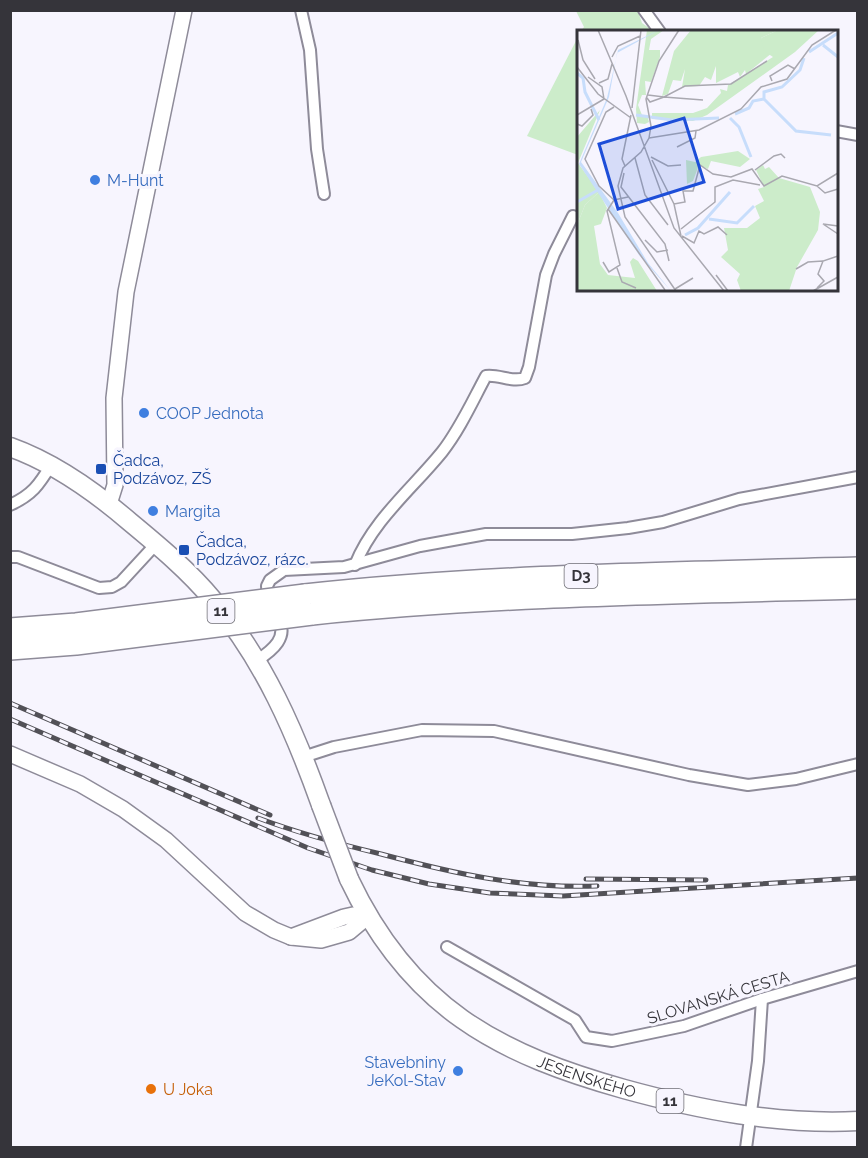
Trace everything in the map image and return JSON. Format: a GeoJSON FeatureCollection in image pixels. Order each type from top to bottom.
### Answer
{"type":"FeatureCollection","features":[{"type":"Feature","properties":{"kind":"highway","name":"D3"},"geometry":{"type":"LineString","coordinates":[[10,649],[76,644],[308,604],[375,587],[468,581],[858,568]]}},
{"type":"Feature","properties":{"kind":"highway","name":"D3"},"geometry":{"type":"LineString","coordinates":[[10,629],[308,604],[858,588]]}},
{"type":"Feature","properties":{"kind":"main road","name":"11"},"geometry":{"type":"LineString","coordinates":[[10,447],[51,465],[109,504],[156,544],[213,600],[256,661],[280,702],[349,879],[368,917]]}},
{"type":"Feature","properties":{"kind":"main road","name":"JESENSKÉHO"},"geometry":{"type":"LineString","coordinates":[[368,917],[383,941],[421,984],[461,1019],[497,1040],[556,1068],[683,1104],[749,1116],[790,1120],[858,1121]]}},
{"type":"Feature","properties":{"kind":"street"},"geometry":{"type":"LineString","coordinates":[[109,504],[115,485],[114,398],[126,292],[184,10]]}},
{"type":"Feature","properties":{"kind":"street"},"geometry":{"type":"LineString","coordinates":[[302,10],[310,50],[317,149],[324,194]]}},
{"type":"Feature","properties":{"kind":"street"},"geometry":{"type":"LineString","coordinates":[[644,10],[659,30]]}},
{"type":"Feature","properties":{"kind":"street"},"geometry":{"type":"LineString","coordinates":[[838,130],[858,135]]}},
{"type":"Feature","properties":{"kind":"street"},"geometry":{"type":"LineString","coordinates":[[355,565],[370,535],[381,520],[454,436],[486,376],[517,380],[525,378],[546,275],[573,216]]}},
{"type":"Feature","properties":{"kind":"street"},"geometry":{"type":"LineString","coordinates":[[10,505],[28,497],[39,485],[51,465]]}},
{"type":"Feature","properties":{"kind":"street"},"geometry":{"type":"LineString","coordinates":[[256,661],[278,643],[282,635],[280,622],[270,608],[267,594],[270,580],[284,570],[329,569],[355,565],[420,546],[486,534],[572,534],[628,528],[663,522],[739,500],[858,477]]}},
{"type":"Feature","properties":{"kind":"street"},"geometry":{"type":"LineString","coordinates":[[10,557],[18,557],[99,588],[112,587],[121,582],[156,544]]}},
{"type":"Feature","properties":{"kind":"street"},"geometry":{"type":"LineString","coordinates":[[303,757],[334,747],[422,730],[495,730],[688,775],[748,785],[796,779],[858,764]]}},
{"type":"Feature","properties":{"kind":"street"},"geometry":{"type":"LineString","coordinates":[[10,754],[80,784],[123,809],[166,840],[260,924],[291,937],[321,940],[349,932],[368,917]]}},
{"type":"Feature","properties":{"kind":"street","name":"SLOVANSKÁ CESTA"},"geometry":{"type":"LineString","coordinates":[[447,947],[575,1020],[585,1037],[612,1041],[684,1026],[762,999],[858,971]]}},
{"type":"Feature","properties":{"kind":"street"},"geometry":{"type":"LineString","coordinates":[[746,1148],[758,1061],[762,999]]}},
{"type":"Feature","properties":{"kind":"green space"},"geometry":{"type":"Polygon","coordinates":[[[576,11],[638,11],[642,23],[652,30],[582,30],[584,27],[576,11]]]}},
{"type":"Feature","properties":{"kind":"green space"},"geometry":{"type":"Polygon","coordinates":[[[577,39],[577,155],[527,136],[577,39]]]}},
{"type":"Feature","properties":{"kind":"railway"},"geometry":{"type":"LineString","coordinates":[[10,703],[270,815]]}},
{"type":"Feature","properties":{"kind":"railway"},"geometry":{"type":"LineString","coordinates":[[10,719],[308,848],[372,870],[429,884],[490,893],[563,896],[858,878]]}},
{"type":"Feature","properties":{"kind":"railway"},"geometry":{"type":"LineString","coordinates":[[258,818],[334,842],[461,873],[542,885],[597,886]]}},
{"type":"Feature","properties":{"kind":"railway"},"geometry":{"type":"LineString","coordinates":[[586,879],[706,880]]}},
{"type":"Feature","properties":{"kind":"place","name":"M-Hunt"},"geometry":{"type":"Point","coordinates":[95,180]}},
{"type":"Feature","properties":{"kind":"place","name":"COOP Jednota"},"geometry":{"type":"Point","coordinates":[144,413]}},
{"type":"Feature","properties":{"kind":"place","name":"Čadca, Podzávoz, ZŠ"},"geometry":{"type":"Point","coordinates":[101,469]}},
{"type":"Feature","properties":{"kind":"place","name":"Margita"},"geometry":{"type":"Point","coordinates":[153,511]}},
{"type":"Feature","properties":{"kind":"place","name":"Čadca, Podzávoz, rázc."},"geometry":{"type":"Point","coordinates":[184,550]}},
{"type":"Feature","properties":{"kind":"place","name":"Stavebniny JeKol-Stav"},"geometry":{"type":"Point","coordinates":[458,1071]}},
{"type":"Feature","properties":{"kind":"place","name":"U Joka"},"geometry":{"type":"Point","coordinates":[151,1089]}}]}
